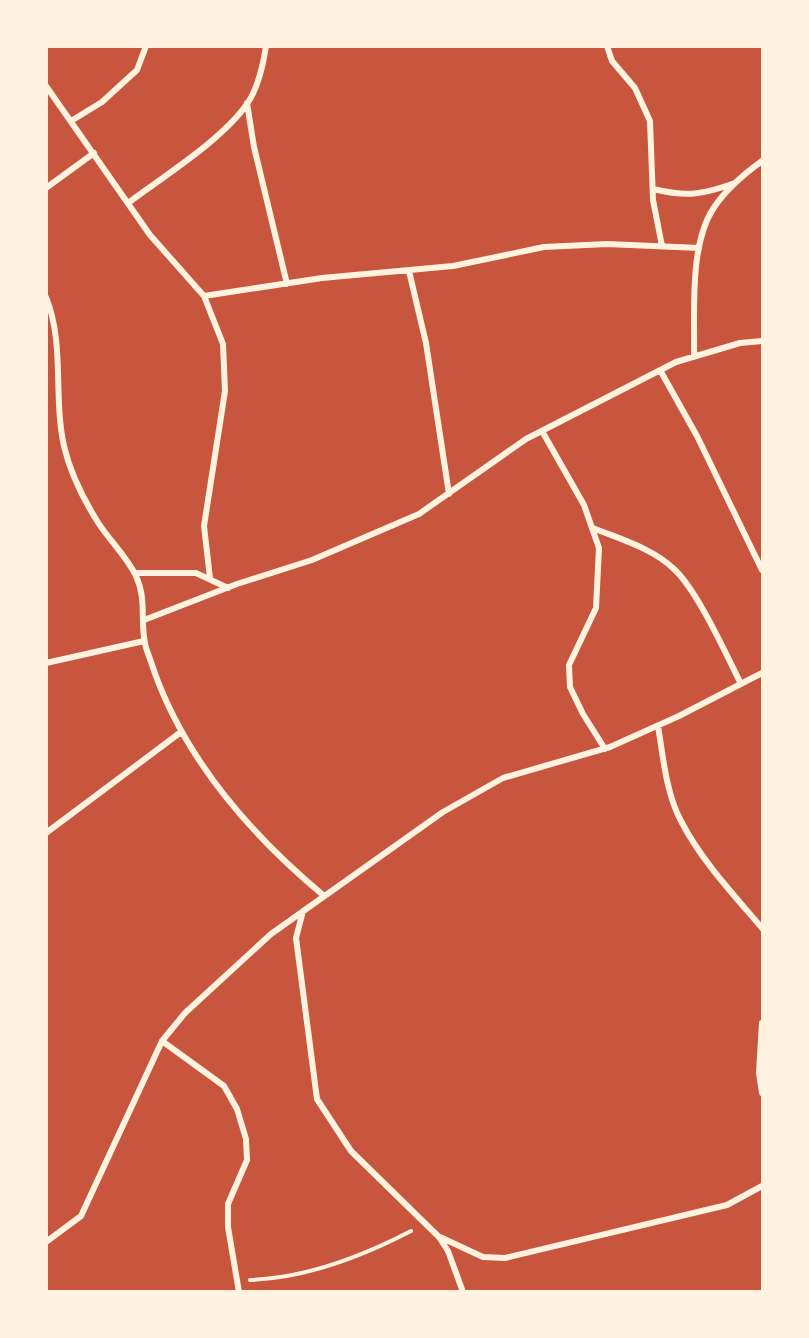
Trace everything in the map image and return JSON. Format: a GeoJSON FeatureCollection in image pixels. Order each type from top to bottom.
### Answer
{"type":"FeatureCollection","features":[{"type":"Feature","properties":{"kind":"street"},"geometry":{"type":"LineString","coordinates":[[71,121],[102,102],[137,70],[146,46]]}},
{"type":"Feature","properties":{"kind":"street"},"geometry":{"type":"LineString","coordinates":[[128,203],[220,133],[248,104],[262,70],[266,46]]}},
{"type":"Feature","properties":{"kind":"street"},"geometry":{"type":"LineString","coordinates":[[607,46],[612,61],[634,88],[650,121],[653,189],[662,246]]}},
{"type":"Feature","properties":{"kind":"street"},"geometry":{"type":"LineString","coordinates":[[46,86],[150,235],[204,296],[223,344],[225,391],[204,526],[210,578]]}},
{"type":"Feature","properties":{"kind":"street"},"geometry":{"type":"LineString","coordinates":[[248,104],[254,147],[287,284]]}},
{"type":"Feature","properties":{"kind":"street"},"geometry":{"type":"LineString","coordinates":[[46,188],[94,153]]}},
{"type":"Feature","properties":{"kind":"street"},"geometry":{"type":"LineString","coordinates":[[694,356],[699,248],[712,210],[735,183],[762,161]]}},
{"type":"Feature","properties":{"kind":"street"},"geometry":{"type":"LineString","coordinates":[[653,189],[684,196],[708,193],[735,183]]}},
{"type":"Feature","properties":{"kind":"street"},"geometry":{"type":"LineString","coordinates":[[204,296],[287,284],[453,266],[544,247],[607,244],[699,248]]}},
{"type":"Feature","properties":{"kind":"street"},"geometry":{"type":"LineString","coordinates":[[409,270],[426,343],[449,494]]}},
{"type":"Feature","properties":{"kind":"street"},"geometry":{"type":"LineString","coordinates":[[46,297],[57,337],[64,446],[77,480],[100,525],[135,573],[145,603],[144,641],[160,690],[181,732],[233,806],[283,862],[323,895]]}},
{"type":"Feature","properties":{"kind":"street"},"geometry":{"type":"LineString","coordinates":[[144,620],[228,588],[312,560],[419,514],[526,439],[660,370],[694,356],[740,343],[762,341]]}},
{"type":"Feature","properties":{"kind":"street"},"geometry":{"type":"LineString","coordinates":[[660,370],[697,436],[762,570]]}},
{"type":"Feature","properties":{"kind":"street"},"geometry":{"type":"LineString","coordinates":[[542,431],[584,505],[599,548],[596,608],[569,665],[570,687],[583,714],[605,749]]}},
{"type":"Feature","properties":{"kind":"street"},"geometry":{"type":"LineString","coordinates":[[592,528],[648,550],[675,570],[712,627],[741,684]]}},
{"type":"Feature","properties":{"kind":"street"},"geometry":{"type":"LineString","coordinates":[[135,573],[181,571],[210,578],[228,588]]}},
{"type":"Feature","properties":{"kind":"street"},"geometry":{"type":"LineString","coordinates":[[46,663],[144,641]]}},
{"type":"Feature","properties":{"kind":"street"},"geometry":{"type":"LineString","coordinates":[[46,1242],[81,1216],[162,1041],[185,1013],[271,934],[443,812],[503,778],[605,749],[658,726],[762,673]]}},
{"type":"Feature","properties":{"kind":"street"},"geometry":{"type":"LineString","coordinates":[[658,726],[666,775],[680,819],[704,857],[762,928]]}},
{"type":"Feature","properties":{"kind":"street"},"geometry":{"type":"LineString","coordinates":[[46,833],[181,732]]}},
{"type":"Feature","properties":{"kind":"street"},"geometry":{"type":"LineString","coordinates":[[303,910],[296,938],[317,1099],[351,1151],[439,1237],[448,1251],[463,1292]]}},
{"type":"Feature","properties":{"kind":"street"},"geometry":{"type":"LineString","coordinates":[[762,1023],[759,1073],[762,1093]]}},
{"type":"Feature","properties":{"kind":"street"},"geometry":{"type":"LineString","coordinates":[[162,1041],[224,1086],[237,1109],[246,1139],[247,1160],[228,1204],[228,1227],[239,1292]]}},
{"type":"Feature","properties":{"kind":"street"},"geometry":{"type":"LineString","coordinates":[[439,1237],[483,1257],[505,1258],[727,1205],[762,1186]]}},
{"type":"Feature","properties":{"kind":"path"},"geometry":{"type":"LineString","coordinates":[[238,1280],[275,1279],[311,1273],[384,1245],[425,1224]]}}]}
